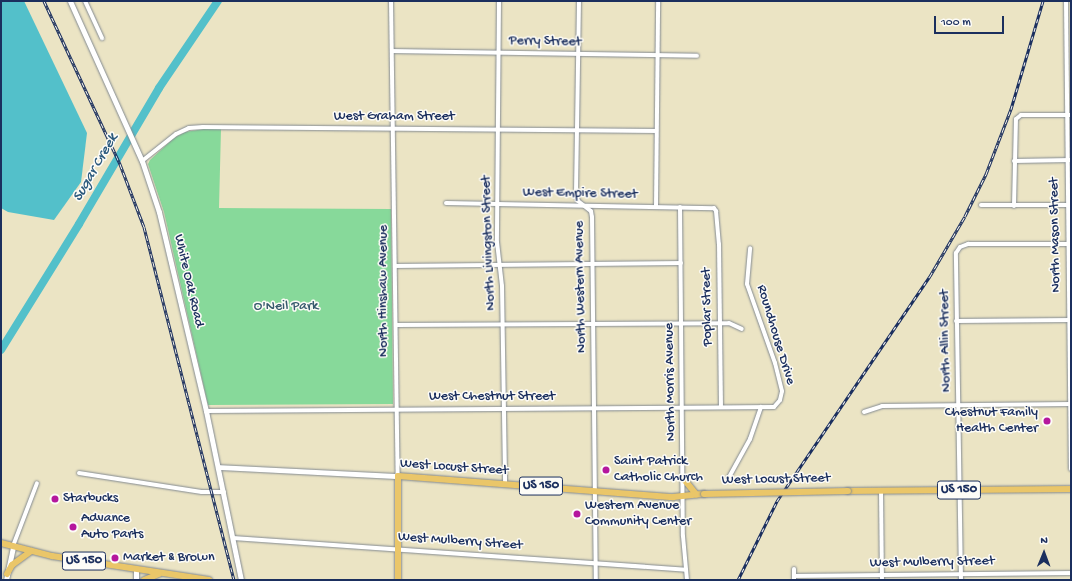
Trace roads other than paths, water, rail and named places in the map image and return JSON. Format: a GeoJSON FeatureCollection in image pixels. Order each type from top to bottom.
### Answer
{"type":"FeatureCollection","features":[{"type":"Feature","properties":{"kind":"main road","name":"West Locust Street"},"geometry":{"type":"LineString","coordinates":[[398,476],[683,496],[696,494],[881,490],[1071,489]]}},
{"type":"Feature","properties":{"kind":"main road","name":"North Hinshaw Avenue"},"geometry":{"type":"LineString","coordinates":[[398,476],[398,580]]}},
{"type":"Feature","properties":{"kind":"main road"},"geometry":{"type":"LineString","coordinates":[[683,478],[696,494]]}},
{"type":"Feature","properties":{"kind":"main road","name":"US 150"},"geometry":{"type":"LineString","coordinates":[[1,543],[31,551],[208,580]]}},
{"type":"Feature","properties":{"kind":"main road"},"geometry":{"type":"LineString","coordinates":[[6,577],[12,565],[31,551]]}},
{"type":"Feature","properties":{"kind":"main road"},"geometry":{"type":"LineString","coordinates":[[144,580],[162,573]]}},
{"type":"Feature","properties":{"kind":"street","name":"White Oak Road"},"geometry":{"type":"LineString","coordinates":[[70,1],[124,118],[142,161],[166,239],[224,492],[241,580]]}},
{"type":"Feature","properties":{"kind":"street"},"geometry":{"type":"LineString","coordinates":[[85,1],[102,38]]}},
{"type":"Feature","properties":{"kind":"street","name":"North Hinshaw Avenue"},"geometry":{"type":"LineString","coordinates":[[391,1],[398,476]]}},
{"type":"Feature","properties":{"kind":"street","name":"North Livingston Street"},"geometry":{"type":"LineString","coordinates":[[499,1],[497,204],[503,324],[505,483]]}},
{"type":"Feature","properties":{"kind":"street","name":"North Western Avenue"},"geometry":{"type":"LineString","coordinates":[[578,1],[576,198],[592,211],[596,580]]}},
{"type":"Feature","properties":{"kind":"street"},"geometry":{"type":"LineString","coordinates":[[656,206],[658,1]]}},
{"type":"Feature","properties":{"kind":"street","name":"North Mason Street"},"geometry":{"type":"LineString","coordinates":[[1066,1],[1069,160],[1068,244],[1071,469]]}},
{"type":"Feature","properties":{"kind":"street","name":"Perry Street"},"geometry":{"type":"LineString","coordinates":[[392,51],[697,56]]}},
{"type":"Feature","properties":{"kind":"street"},"geometry":{"type":"LineString","coordinates":[[1014,206],[1014,129],[1017,117],[1068,115]]}},
{"type":"Feature","properties":{"kind":"street","name":"West Graham Street"},"geometry":{"type":"LineString","coordinates":[[142,161],[169,138],[192,127],[656,131]]}},
{"type":"Feature","properties":{"kind":"street"},"geometry":{"type":"LineString","coordinates":[[1014,161],[1069,160]]}},
{"type":"Feature","properties":{"kind":"street","name":"West Empire Street"},"geometry":{"type":"LineString","coordinates":[[446,203],[713,207]]}},
{"type":"Feature","properties":{"kind":"street"},"geometry":{"type":"LineString","coordinates":[[981,205],[1068,207]]}},
{"type":"Feature","properties":{"kind":"street","name":"North Morris Avenue"},"geometry":{"type":"LineString","coordinates":[[680,207],[683,496],[687,580]]}},
{"type":"Feature","properties":{"kind":"street","name":"Poplar Street"},"geometry":{"type":"LineString","coordinates":[[713,207],[717,216],[721,407]]}},
{"type":"Feature","properties":{"kind":"street","name":"North Allin Street"},"geometry":{"type":"LineString","coordinates":[[961,580],[955,259],[960,248],[968,244],[1068,244]]}},
{"type":"Feature","properties":{"kind":"street","name":"Roundhouse Drive"},"geometry":{"type":"LineString","coordinates":[[750,248],[747,284],[779,379],[782,396],[778,405]]}},
{"type":"Feature","properties":{"kind":"street"},"geometry":{"type":"LineString","coordinates":[[396,266],[681,263]]}},
{"type":"Feature","properties":{"kind":"street"},"geometry":{"type":"LineString","coordinates":[[956,321],[1070,320]]}},
{"type":"Feature","properties":{"kind":"street"},"geometry":{"type":"LineString","coordinates":[[396,325],[733,323],[742,328]]}},
{"type":"Feature","properties":{"kind":"street"},"geometry":{"type":"LineString","coordinates":[[864,412],[882,406],[1070,404]]}},
{"type":"Feature","properties":{"kind":"street","name":"West Chestnut Street"},"geometry":{"type":"LineString","coordinates":[[206,411],[397,408],[761,407],[778,405]]}},
{"type":"Feature","properties":{"kind":"street"},"geometry":{"type":"LineString","coordinates":[[728,479],[750,438],[760,416],[761,407]]}},
{"type":"Feature","properties":{"kind":"street","name":"West Locust Street"},"geometry":{"type":"LineString","coordinates":[[218,467],[398,476]]}},
{"type":"Feature","properties":{"kind":"street"},"geometry":{"type":"LineString","coordinates":[[78,473],[202,492],[224,492]]}},
{"type":"Feature","properties":{"kind":"street"},"geometry":{"type":"LineString","coordinates":[[6,577],[13,546],[37,483]]}},
{"type":"Feature","properties":{"kind":"street"},"geometry":{"type":"LineString","coordinates":[[881,490],[882,580]]}},
{"type":"Feature","properties":{"kind":"street","name":"West Mulberry Street"},"geometry":{"type":"LineString","coordinates":[[232,538],[686,570]]}},
{"type":"Feature","properties":{"kind":"street"},"geometry":{"type":"LineString","coordinates":[[136,569],[136,580]]}},
{"type":"Feature","properties":{"kind":"street"},"geometry":{"type":"LineString","coordinates":[[794,569],[794,578]]}},
{"type":"Feature","properties":{"kind":"street","name":"West Mulberry Street"},"geometry":{"type":"LineString","coordinates":[[794,578],[882,575],[1071,573]]}},
{"type":"Feature","properties":{"kind":"water"},"geometry":{"type":"Polygon","coordinates":[[[1,1],[24,1],[87,133],[81,182],[54,220],[8,212],[1,208],[1,1]]]}},
{"type":"Feature","properties":{"kind":"waterway","name":"Sugar Creek"},"geometry":{"type":"LineString","coordinates":[[1,350],[79,224],[159,88],[218,1]]}},
{"type":"Feature","properties":{"kind":"railway"},"geometry":{"type":"LineString","coordinates":[[44,1],[120,164],[144,227],[234,580]]}},
{"type":"Feature","properties":{"kind":"railway"},"geometry":{"type":"LineString","coordinates":[[738,580],[777,501],[930,276],[965,216],[986,174],[1011,109],[1043,1]]}},
{"type":"Feature","properties":{"kind":"place","name":"Chestnut Family Health Center"},"geometry":{"type":"Point","coordinates":[1047,421]}},
{"type":"Feature","properties":{"kind":"place","name":"Saint Patrick Catholic Church"},"geometry":{"type":"Point","coordinates":[606,470]}},
{"type":"Feature","properties":{"kind":"place","name":"Starbucks"},"geometry":{"type":"Point","coordinates":[55,499]}},
{"type":"Feature","properties":{"kind":"place","name":"Western Avenue Community Center"},"geometry":{"type":"Point","coordinates":[577,514]}},
{"type":"Feature","properties":{"kind":"place","name":"Advance Auto Parts"},"geometry":{"type":"Point","coordinates":[73,527]}},
{"type":"Feature","properties":{"kind":"place","name":"Market & Brown"},"geometry":{"type":"Point","coordinates":[115,558]}},
{"type":"Feature","properties":{"kind":"park label","name":"O'Neil Park"},"geometry":{"type":"Point","coordinates":[286,307]}}]}
